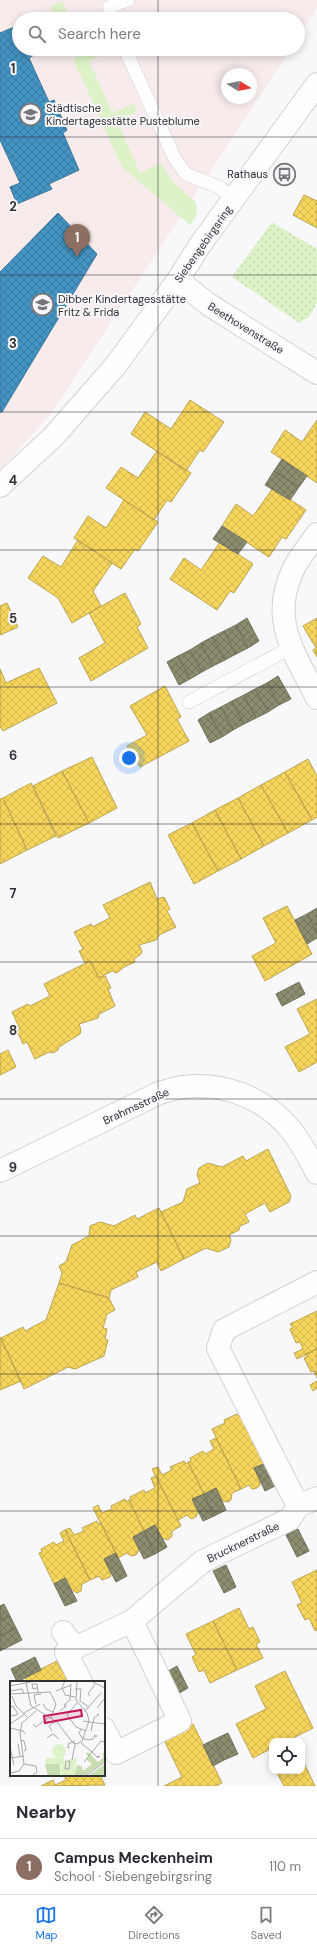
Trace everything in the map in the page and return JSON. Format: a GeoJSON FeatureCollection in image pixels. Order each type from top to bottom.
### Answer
{"type":"FeatureCollection","features":[{"type":"Feature","properties":{"kind":"street","name":"Siebengebirgsring"},"geometry":{"type":"LineString","coordinates":[[0,486],[54,436],[111,371],[178,280],[200,245],[317,84]]}},
{"type":"Feature","properties":{"kind":"street","name":"Beethovenstraße"},"geometry":{"type":"LineString","coordinates":[[178,280],[208,304],[317,373]]}},
{"type":"Feature","properties":{"kind":"street"},"geometry":{"type":"LineString","coordinates":[[317,534],[293,570],[282,601],[283,625],[317,698]]}},
{"type":"Feature","properties":{"kind":"street","name":"Brahmsstraße"},"geometry":{"type":"LineString","coordinates":[[0,1171],[159,1093],[182,1087],[209,1086],[229,1090],[251,1098],[273,1112],[290,1129],[317,1173]]}},
{"type":"Feature","properties":{"kind":"street"},"geometry":{"type":"LineString","coordinates":[[308,1502],[218,1348],[224,1330],[317,1282]]}},
{"type":"Feature","properties":{"kind":"street","name":"Brucknerstraße"},"geometry":{"type":"LineString","coordinates":[[80,1681],[66,1652],[69,1640],[132,1621],[203,1561],[290,1519],[308,1502]]}},
{"type":"Feature","properties":{"kind":"street"},"geometry":{"type":"LineString","coordinates":[[105,1731],[116,1753],[180,1720],[132,1621]]}},
{"type":"Feature","properties":{"kind":"lane"},"geometry":{"type":"LineString","coordinates":[[109,9],[128,0]]}},
{"type":"Feature","properties":{"kind":"lane"},"geometry":{"type":"LineString","coordinates":[[128,56],[175,159],[186,174],[219,187],[234,200]]}},
{"type":"Feature","properties":{"kind":"lane"},"geometry":{"type":"LineString","coordinates":[[189,702],[292,647]]}},
{"type":"Feature","properties":{"kind":"shaded area"},"geometry":{"type":"Polygon","coordinates":[[[0,0],[317,0],[317,8],[305,27],[305,12],[12,12],[12,56],[286,56],[257,101],[257,68],[221,68],[221,104],[255,104],[50,415],[0,470],[0,0]]]}},
{"type":"Feature","properties":{"kind":"green space"},"geometry":{"type":"Polygon","coordinates":[[[62,1],[67,12],[52,12],[50,7],[62,1]]]}},
{"type":"Feature","properties":{"kind":"green space"},"geometry":{"type":"Polygon","coordinates":[[[80,56],[98,56],[89,61],[112,113],[133,104],[137,112],[117,121],[140,173],[161,163],[171,180],[196,203],[197,215],[190,225],[122,167],[73,59],[80,56]]]}},
{"type":"Feature","properties":{"kind":"green space"},"geometry":{"type":"Polygon","coordinates":[[[272,222],[317,249],[317,303],[310,316],[299,323],[232,277],[272,222]]]}},
{"type":"Feature","properties":{"kind":"building: Homes"},"geometry":{"type":"Polygon","coordinates":[[[304,195],[317,201],[317,228],[293,215],[304,195]]]}},
{"type":"Feature","properties":{"kind":"building: Homes"},"geometry":{"type":"Polygon","coordinates":[[[190,400],[224,422],[203,452],[200,450],[186,471],[131,434],[145,412],[171,429],[190,400]]]}},
{"type":"Feature","properties":{"kind":"building: Homes"},"geometry":{"type":"Polygon","coordinates":[[[317,420],[317,483],[271,452],[285,430],[302,442],[317,420]]]}},
{"type":"Feature","properties":{"kind":"building: Homes"},"geometry":{"type":"Polygon","coordinates":[[[157,451],[191,473],[171,502],[167,500],[154,520],[106,488],[121,467],[138,478],[157,451]]]}},
{"type":"Feature","properties":{"kind":"building: Homes"},"geometry":{"type":"Polygon","coordinates":[[[273,488],[306,510],[286,539],[282,537],[269,557],[222,526],[236,504],[253,516],[273,488]]]}},
{"type":"Feature","properties":{"kind":"building: Homes"},"geometry":{"type":"Polygon","coordinates":[[[124,500],[158,522],[138,551],[135,549],[121,569],[74,538],[88,516],[106,528],[124,500]]]}},
{"type":"Feature","properties":{"kind":"building: Homes"},"geometry":{"type":"Polygon","coordinates":[[[78,540],[112,563],[93,591],[101,606],[72,623],[58,598],[28,578],[43,556],[61,567],[78,540]]]}},
{"type":"Feature","properties":{"kind":"building: Homes"},"geometry":{"type":"Polygon","coordinates":[[[220,542],[253,564],[234,593],[230,591],[217,610],[170,579],[184,558],[201,570],[220,542]]]}},
{"type":"Feature","properties":{"kind":"building: Homes"},"geometry":{"type":"Polygon","coordinates":[[[125,593],[141,624],[137,627],[148,648],[91,681],[79,658],[105,643],[89,613],[125,593]]]}},
{"type":"Feature","properties":{"kind":"building: Homes"},"geometry":{"type":"Polygon","coordinates":[[[7,603],[18,627],[0,635],[0,606],[7,603]]]}},
{"type":"Feature","properties":{"kind":"building: Homes"},"geometry":{"type":"Polygon","coordinates":[[[317,618],[317,657],[313,650],[316,648],[303,626],[317,618]]]}},
{"type":"Feature","properties":{"kind":"building: Homes"},"geometry":{"type":"Polygon","coordinates":[[[39,668],[57,703],[3,731],[0,726],[0,669],[6,683],[39,668]]]}},
{"type":"Feature","properties":{"kind":"building: Homes"},"geometry":{"type":"Polygon","coordinates":[[[165,686],[181,717],[177,719],[189,741],[140,767],[127,746],[147,735],[130,706],[165,686]]]}},
{"type":"Feature","properties":{"kind":"building: Homes"},"geometry":{"type":"Polygon","coordinates":[[[92,757],[117,808],[89,823],[62,771],[92,757]]]}},
{"type":"Feature","properties":{"kind":"building: Homes"},"geometry":{"type":"Polygon","coordinates":[[[308,759],[317,776],[317,817],[312,820],[285,772],[308,759]]]}},
{"type":"Feature","properties":{"kind":"building: Homes"},"geometry":{"type":"Polygon","coordinates":[[[62,771],[89,823],[58,838],[33,786],[62,771]]]}},
{"type":"Feature","properties":{"kind":"building: Homes"},"geometry":{"type":"Polygon","coordinates":[[[285,772],[312,820],[288,833],[261,785],[285,772]]]}},
{"type":"Feature","properties":{"kind":"building: Homes"},"geometry":{"type":"Polygon","coordinates":[[[31,783],[56,836],[27,850],[3,798],[31,783]]]}},
{"type":"Feature","properties":{"kind":"building: Homes"},"geometry":{"type":"Polygon","coordinates":[[[261,785],[288,833],[264,846],[238,798],[261,785]]]}},
{"type":"Feature","properties":{"kind":"building: Homes"},"geometry":{"type":"Polygon","coordinates":[[[3,798],[27,850],[0,864],[0,799],[3,798]]]}},
{"type":"Feature","properties":{"kind":"building: Homes"},"geometry":{"type":"Polygon","coordinates":[[[238,798],[264,846],[241,859],[215,810],[238,798]]]}},
{"type":"Feature","properties":{"kind":"building: Homes"},"geometry":{"type":"Polygon","coordinates":[[[215,810],[241,859],[218,871],[192,823],[215,810]]]}},
{"type":"Feature","properties":{"kind":"building: Homes"},"geometry":{"type":"Polygon","coordinates":[[[192,823],[218,871],[194,884],[168,835],[192,823]]]}},
{"type":"Feature","properties":{"kind":"building: Homes"},"geometry":{"type":"Polygon","coordinates":[[[150,882],[157,899],[164,897],[170,909],[167,911],[176,927],[159,935],[156,940],[139,945],[142,951],[141,954],[134,959],[135,962],[124,967],[117,973],[112,971],[99,978],[90,961],[85,963],[79,951],[83,949],[74,932],[91,924],[92,927],[110,918],[103,905],[150,882]]]}},
{"type":"Feature","properties":{"kind":"building: Homes"},"geometry":{"type":"Polygon","coordinates":[[[287,906],[312,954],[265,981],[252,956],[276,943],[263,918],[287,906]]]}},
{"type":"Feature","properties":{"kind":"building: Homes"},"geometry":{"type":"Polygon","coordinates":[[[90,961],[99,978],[105,976],[111,988],[108,989],[115,1006],[99,1014],[98,1018],[79,1024],[81,1030],[80,1034],[59,1047],[58,1050],[53,1053],[49,1052],[35,1059],[27,1042],[23,1044],[17,1031],[20,1029],[12,1012],[28,1004],[30,1006],[50,996],[44,984],[90,961]]]}},
{"type":"Feature","properties":{"kind":"building: Homes"},"geometry":{"type":"Polygon","coordinates":[[[317,999],[317,1062],[299,1072],[285,1047],[310,1034],[297,1009],[317,999]]]}},
{"type":"Feature","properties":{"kind":"building: Homes"},"geometry":{"type":"Polygon","coordinates":[[[8,1050],[16,1067],[0,1075],[0,1054],[8,1050]]]}},
{"type":"Feature","properties":{"kind":"building: Homes"},"geometry":{"type":"Polygon","coordinates":[[[268,1149],[291,1196],[289,1202],[270,1212],[265,1203],[245,1214],[249,1222],[240,1226],[239,1230],[229,1235],[231,1240],[229,1247],[218,1252],[206,1248],[184,1259],[161,1212],[183,1202],[187,1189],[200,1183],[197,1175],[199,1168],[208,1163],[222,1167],[243,1156],[246,1161],[268,1149]]]}},
{"type":"Feature","properties":{"kind":"building: Homes"},"geometry":{"type":"Polygon","coordinates":[[[159,1208],[184,1259],[161,1271],[157,1262],[136,1272],[138,1277],[111,1290],[109,1298],[59,1283],[62,1273],[59,1266],[66,1262],[72,1245],[89,1236],[90,1226],[100,1222],[114,1226],[135,1215],[137,1219],[159,1208]]]}},
{"type":"Feature","properties":{"kind":"building: Homes"},"geometry":{"type":"Polygon","coordinates":[[[59,1283],[109,1298],[115,1310],[107,1314],[103,1328],[107,1329],[105,1339],[108,1340],[104,1356],[75,1369],[68,1367],[24,1389],[1,1338],[23,1327],[25,1331],[46,1320],[59,1283]]]}},
{"type":"Feature","properties":{"kind":"building: Homes"},"geometry":{"type":"Polygon","coordinates":[[[317,1311],[317,1349],[297,1359],[294,1353],[303,1349],[300,1342],[296,1343],[290,1329],[293,1328],[290,1324],[317,1311]]]}},
{"type":"Feature","properties":{"kind":"building: Homes"},"geometry":{"type":"Polygon","coordinates":[[[0,1337],[21,1381],[0,1390],[0,1337]]]}},
{"type":"Feature","properties":{"kind":"building: Homes"},"geometry":{"type":"Polygon","coordinates":[[[317,1349],[317,1378],[314,1371],[311,1372],[304,1358],[307,1357],[305,1354],[317,1349]]]}},
{"type":"Feature","properties":{"kind":"building: Homes"},"geometry":{"type":"Polygon","coordinates":[[[317,1381],[317,1388],[313,1391],[310,1385],[317,1381]]]}},
{"type":"Feature","properties":{"kind":"building: Homes"},"geometry":{"type":"Polygon","coordinates":[[[237,1414],[238,1416],[242,1415],[266,1463],[254,1468],[260,1485],[257,1488],[252,1489],[249,1485],[241,1489],[212,1429],[225,1423],[224,1420],[237,1414]]]}},
{"type":"Feature","properties":{"kind":"building: Homes"},"geometry":{"type":"Polygon","coordinates":[[[216,1438],[241,1489],[232,1493],[231,1500],[228,1502],[223,1501],[216,1488],[204,1494],[188,1462],[191,1461],[190,1458],[203,1451],[205,1454],[214,1449],[210,1441],[216,1438]]]}},
{"type":"Feature","properties":{"kind":"building: Homes"},"geometry":{"type":"Polygon","coordinates":[[[184,1461],[186,1464],[188,1462],[204,1494],[192,1499],[198,1512],[196,1517],[191,1519],[187,1515],[178,1520],[152,1469],[158,1467],[162,1475],[172,1470],[170,1467],[184,1461]]]}},
{"type":"Feature","properties":{"kind":"building: Homes"},"geometry":{"type":"Polygon","coordinates":[[[156,1476],[181,1526],[172,1531],[172,1536],[168,1540],[162,1538],[155,1525],[144,1531],[129,1500],[131,1499],[130,1497],[144,1490],[145,1493],[155,1488],[151,1478],[156,1476]]]}},
{"type":"Feature","properties":{"kind":"building: Homes"},"geometry":{"type":"Polygon","coordinates":[[[125,1499],[126,1502],[129,1500],[144,1531],[133,1537],[139,1550],[136,1555],[131,1556],[127,1553],[118,1558],[93,1508],[98,1505],[102,1513],[112,1509],[111,1506],[125,1499]]]}},
{"type":"Feature","properties":{"kind":"building: Homes"},"geometry":{"type":"Polygon","coordinates":[[[97,1521],[98,1524],[101,1523],[116,1553],[104,1559],[111,1574],[110,1577],[102,1580],[99,1576],[90,1580],[65,1530],[70,1528],[74,1535],[84,1531],[82,1528],[97,1521]]]}},
{"type":"Feature","properties":{"kind":"building: Homes"},"geometry":{"type":"Polygon","coordinates":[[[65,1530],[90,1580],[82,1584],[81,1591],[77,1593],[72,1590],[65,1578],[54,1584],[39,1553],[42,1552],[41,1549],[54,1542],[56,1545],[64,1541],[60,1533],[65,1530]]]}},
{"type":"Feature","properties":{"kind":"building: Homes"},"geometry":{"type":"Polygon","coordinates":[[[317,1570],[317,1630],[315,1631],[309,1618],[305,1620],[297,1605],[302,1603],[292,1582],[317,1570]]]}},
{"type":"Feature","properties":{"kind":"building: Homes"},"geometry":{"type":"Polygon","coordinates":[[[239,1608],[249,1629],[253,1627],[260,1642],[256,1644],[263,1658],[237,1670],[213,1621],[239,1608]]]}},
{"type":"Feature","properties":{"kind":"building: Homes"},"geometry":{"type":"Polygon","coordinates":[[[213,1621],[237,1670],[210,1683],[204,1670],[199,1672],[192,1657],[196,1655],[186,1634],[213,1621]]]}},
{"type":"Feature","properties":{"kind":"building: Homes"},"geometry":{"type":"Polygon","coordinates":[[[57,1661],[67,1681],[27,1681],[25,1677],[57,1661]]]}},
{"type":"Feature","properties":{"kind":"building: Homes"},"geometry":{"type":"Polygon","coordinates":[[[285,1671],[313,1728],[293,1738],[269,1738],[269,1750],[253,1758],[236,1724],[266,1709],[255,1686],[285,1671]]]}},
{"type":"Feature","properties":{"kind":"building: Homes"},"geometry":{"type":"Polygon","coordinates":[[[193,1724],[222,1783],[216,1786],[164,1786],[182,1777],[163,1738],[193,1724]]]}},
{"type":"Feature","properties":{"kind":"building: Homes"},"geometry":{"type":"Polygon","coordinates":[[[305,1765],[315,1786],[284,1786],[278,1774],[305,1774],[305,1765]]]}},
{"type":"Feature","properties":{"kind":"building: Homes"},"geometry":{"type":"Polygon","coordinates":[[[64,1776],[100,1776],[105,1785],[41,1786],[53,1780],[55,1785],[66,1780],[64,1776]]]}},
{"type":"Feature","properties":{"kind":"building: Schools","name":"Städtische Kindertagesstätte Pusteblume"},"geometry":{"type":"Polygon","coordinates":[[[12,28],[12,56],[32,56],[29,58],[49,102],[54,100],[67,130],[63,133],[79,170],[49,184],[52,189],[17,204],[10,187],[20,183],[0,140],[0,33],[12,28]]]}},
{"type":"Feature","properties":{"kind":"building: Schools","name":"Dibber Kindertagesstätte Fritz & Frida"},"geometry":{"type":"Polygon","coordinates":[[[58,213],[97,254],[2,412],[0,412],[0,272],[58,213]]]}},
{"type":"Feature","properties":{"kind":"building: Industry"},"geometry":{"type":"Polygon","coordinates":[[[282,459],[307,476],[299,487],[274,471],[282,459]]]}},
{"type":"Feature","properties":{"kind":"building: Industry"},"geometry":{"type":"Polygon","coordinates":[[[274,471],[299,487],[290,500],[265,485],[274,471]]]}},
{"type":"Feature","properties":{"kind":"building: Industry"},"geometry":{"type":"Polygon","coordinates":[[[222,526],[247,542],[238,554],[213,539],[222,526]]]}},
{"type":"Feature","properties":{"kind":"building: Industry"},"geometry":{"type":"Polygon","coordinates":[[[247,618],[259,641],[248,648],[236,625],[247,618]]]}},
{"type":"Feature","properties":{"kind":"building: Industry"},"geometry":{"type":"Polygon","coordinates":[[[236,625],[248,648],[236,654],[224,631],[236,625]]]}},
{"type":"Feature","properties":{"kind":"building: Industry"},"geometry":{"type":"Polygon","coordinates":[[[224,631],[236,654],[225,660],[212,637],[224,631]]]}},
{"type":"Feature","properties":{"kind":"building: Industry"},"geometry":{"type":"Polygon","coordinates":[[[212,637],[225,660],[213,666],[201,643],[212,637]]]}},
{"type":"Feature","properties":{"kind":"building: Industry"},"geometry":{"type":"Polygon","coordinates":[[[201,643],[213,666],[202,672],[190,650],[201,643]]]}},
{"type":"Feature","properties":{"kind":"building: Industry"},"geometry":{"type":"Polygon","coordinates":[[[190,650],[202,672],[190,679],[178,656],[190,650]]]}},
{"type":"Feature","properties":{"kind":"building: Industry"},"geometry":{"type":"Polygon","coordinates":[[[178,656],[190,679],[179,685],[167,662],[178,656]]]}},
{"type":"Feature","properties":{"kind":"building: Industry"},"geometry":{"type":"Polygon","coordinates":[[[278,676],[291,699],[279,705],[267,683],[278,676]]]}},
{"type":"Feature","properties":{"kind":"building: Industry"},"geometry":{"type":"Polygon","coordinates":[[[267,683],[279,705],[268,712],[255,689],[267,683]]]}},
{"type":"Feature","properties":{"kind":"building: Industry"},"geometry":{"type":"Polygon","coordinates":[[[255,689],[268,712],[256,718],[244,695],[255,689]]]}},
{"type":"Feature","properties":{"kind":"building: Industry"},"geometry":{"type":"Polygon","coordinates":[[[244,695],[256,718],[244,724],[232,701],[244,695]]]}},
{"type":"Feature","properties":{"kind":"building: Industry"},"geometry":{"type":"Polygon","coordinates":[[[232,701],[244,724],[233,730],[221,707],[232,701]]]}},
{"type":"Feature","properties":{"kind":"building: Industry"},"geometry":{"type":"Polygon","coordinates":[[[221,707],[233,730],[222,737],[209,713],[221,707]]]}},
{"type":"Feature","properties":{"kind":"building: Industry"},"geometry":{"type":"Polygon","coordinates":[[[209,713],[222,737],[210,743],[198,720],[209,713]]]}},
{"type":"Feature","properties":{"kind":"building: Industry"},"geometry":{"type":"Polygon","coordinates":[[[317,908],[317,933],[307,914],[317,908]]]}},
{"type":"Feature","properties":{"kind":"building: Industry"},"geometry":{"type":"Polygon","coordinates":[[[307,914],[317,933],[317,938],[307,944],[295,920],[307,914]]]}},
{"type":"Feature","properties":{"kind":"building: Industry"},"geometry":{"type":"Polygon","coordinates":[[[299,982],[305,994],[282,1006],[276,994],[299,982]]]}},
{"type":"Feature","properties":{"kind":"building: Industry"},"geometry":{"type":"Polygon","coordinates":[[[266,1463],[277,1485],[265,1491],[254,1468],[266,1463]]]}},
{"type":"Feature","properties":{"kind":"building: Industry"},"geometry":{"type":"Polygon","coordinates":[[[216,1488],[226,1510],[214,1516],[204,1494],[216,1488]]]}},
{"type":"Feature","properties":{"kind":"building: Industry"},"geometry":{"type":"Polygon","coordinates":[[[204,1494],[214,1516],[203,1521],[192,1499],[204,1494]]]}},
{"type":"Feature","properties":{"kind":"building: Industry"},"geometry":{"type":"Polygon","coordinates":[[[155,1525],[167,1547],[155,1554],[144,1531],[155,1525]]]}},
{"type":"Feature","properties":{"kind":"building: Industry"},"geometry":{"type":"Polygon","coordinates":[[[298,1529],[309,1551],[297,1557],[286,1535],[298,1529]]]}},
{"type":"Feature","properties":{"kind":"building: Industry"},"geometry":{"type":"Polygon","coordinates":[[[144,1531],[155,1554],[144,1559],[133,1537],[144,1531]]]}},
{"type":"Feature","properties":{"kind":"building: Industry"},"geometry":{"type":"Polygon","coordinates":[[[116,1553],[127,1576],[116,1582],[104,1559],[116,1553]]]}},
{"type":"Feature","properties":{"kind":"building: Industry"},"geometry":{"type":"Polygon","coordinates":[[[226,1565],[236,1587],[224,1593],[213,1571],[226,1565]]]}},
{"type":"Feature","properties":{"kind":"building: Industry"},"geometry":{"type":"Polygon","coordinates":[[[65,1578],[77,1601],[65,1606],[54,1584],[65,1578]]]}},
{"type":"Feature","properties":{"kind":"building: Industry"},"geometry":{"type":"Polygon","coordinates":[[[4,1604],[10,1616],[0,1620],[0,1606],[4,1604]]]}},
{"type":"Feature","properties":{"kind":"building: Industry"},"geometry":{"type":"Polygon","coordinates":[[[10,1616],[16,1628],[0,1636],[0,1620],[10,1616]]]}},
{"type":"Feature","properties":{"kind":"building: Industry"},"geometry":{"type":"Polygon","coordinates":[[[16,1628],[22,1640],[0,1651],[0,1636],[16,1628]]]}},
{"type":"Feature","properties":{"kind":"building: Industry"},"geometry":{"type":"Polygon","coordinates":[[[35,1657],[41,1670],[17,1681],[11,1669],[35,1657]]]}},
{"type":"Feature","properties":{"kind":"building: Industry"},"geometry":{"type":"Polygon","coordinates":[[[177,1666],[188,1688],[176,1695],[165,1673],[177,1666]]]}},
{"type":"Feature","properties":{"kind":"building: Industry"},"geometry":{"type":"Polygon","coordinates":[[[228,1733],[238,1754],[224,1760],[213,1740],[228,1733]]]}},
{"type":"Feature","properties":{"kind":"building: Industry"},"geometry":{"type":"Polygon","coordinates":[[[213,1740],[224,1760],[213,1766],[203,1745],[213,1740]]]}},
{"type":"Feature","properties":{"kind":"place","name":"Städtische Kindertagesstätte Pusteblume"},"geometry":{"type":"Point","coordinates":[30,114]}},
{"type":"Feature","properties":{"kind":"place","name":"Rathaus"},"geometry":{"type":"Point","coordinates":[284,174]}},
{"type":"Feature","properties":{"kind":"place","name":"Campus Meckenheim"},"geometry":{"type":"Point","coordinates":[77,257]}},
{"type":"Feature","properties":{"kind":"place","name":"Dibber Kindertagesstätte Fritz & Frida"},"geometry":{"type":"Point","coordinates":[42,305]}}]}
